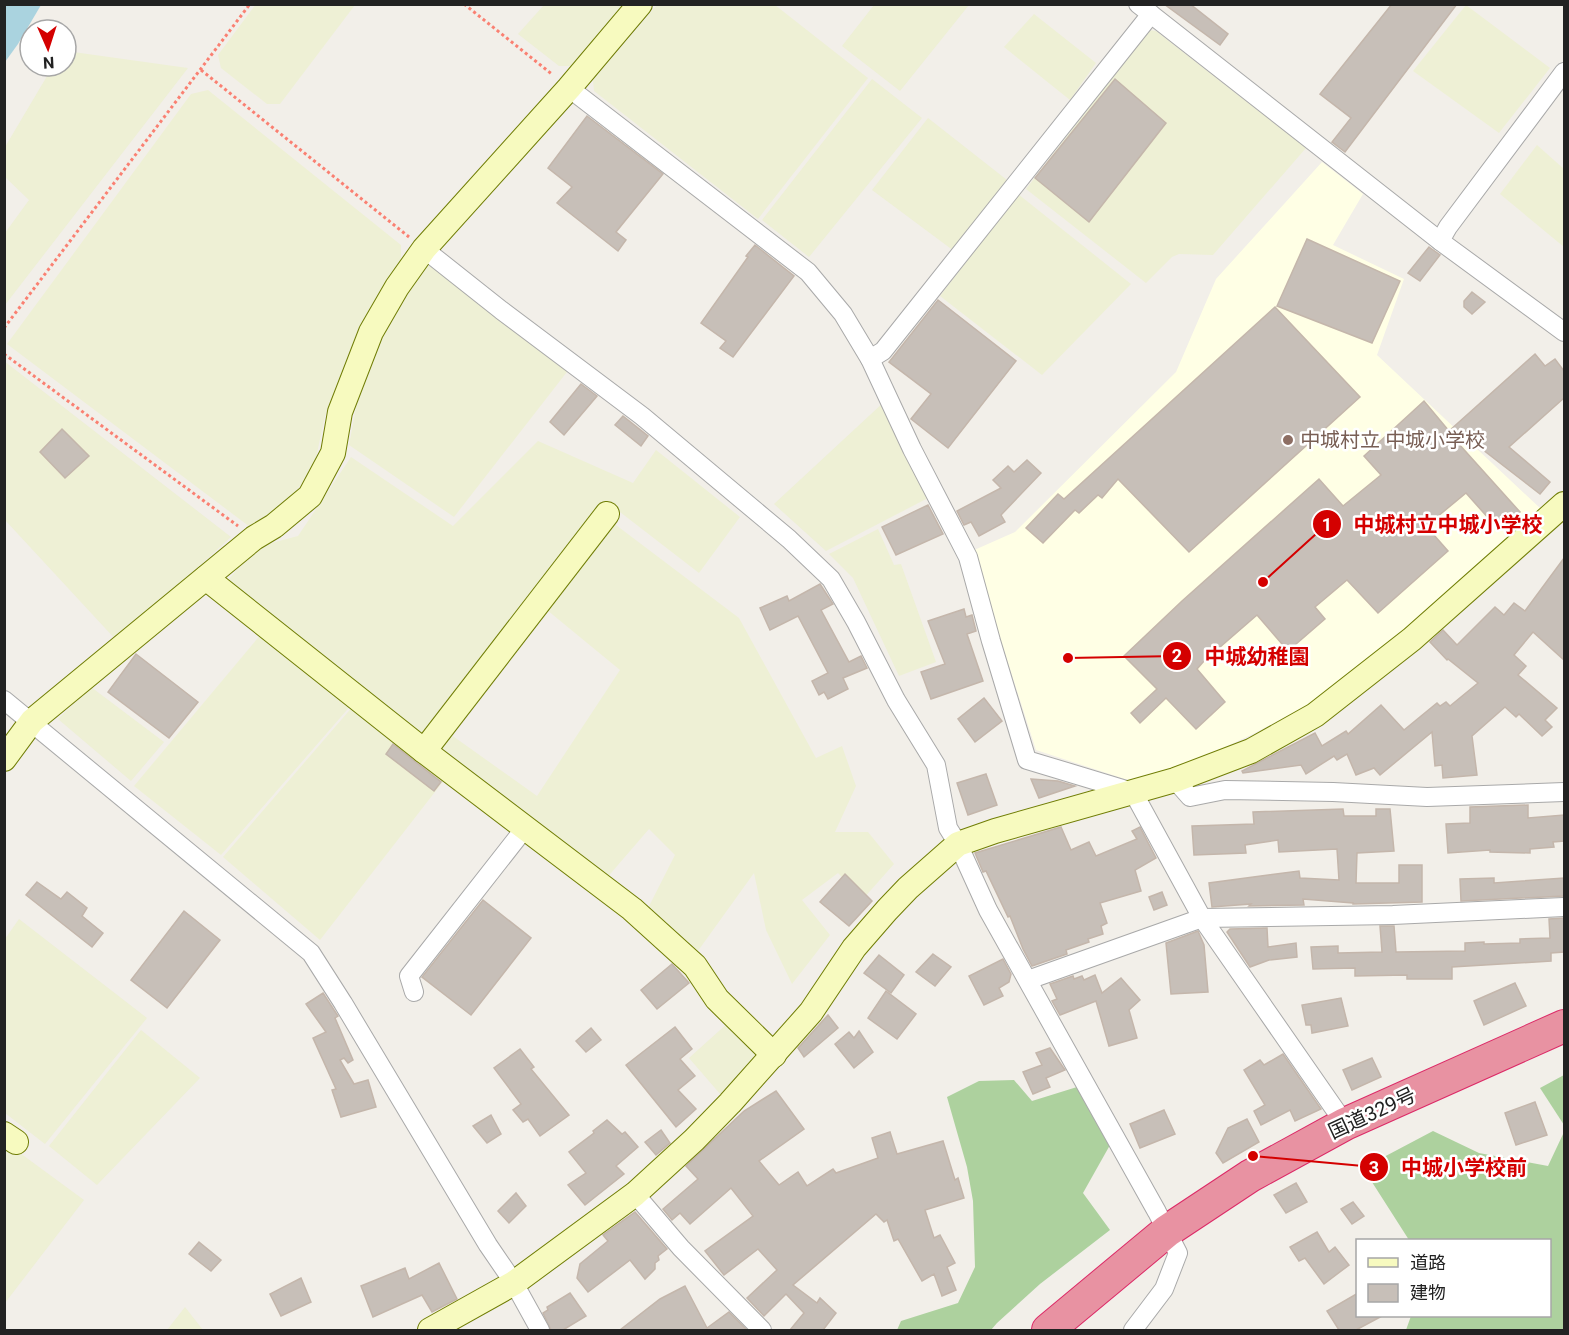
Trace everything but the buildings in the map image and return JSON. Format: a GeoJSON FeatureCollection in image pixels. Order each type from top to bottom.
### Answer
{"type":"FeatureCollection","features":[{"type":"Feature","properties":{"kind":"highway","name":"国道329号"},"geometry":{"type":"LineString","coordinates":[[1048,1330],[1167,1231],[1250,1176],[1345,1124],[1564,1026]]}},
{"type":"Feature","properties":{"kind":"street"},"geometry":{"type":"LineString","coordinates":[[4,759],[32,721],[254,538],[274,526],[310,496],[333,453],[340,412],[371,332],[398,287],[424,249],[569,88],[640,4]]}},
{"type":"Feature","properties":{"kind":"street"},"geometry":{"type":"LineString","coordinates":[[870,359],[884,351],[1144,9],[1440,241],[1564,332]]}},
{"type":"Feature","properties":{"kind":"street"},"geometry":{"type":"LineString","coordinates":[[1440,241],[1448,227],[1564,72]]}},
{"type":"Feature","properties":{"kind":"street"},"geometry":{"type":"LineString","coordinates":[[569,88],[808,272],[843,315],[870,359],[912,449],[968,557],[1027,760],[1133,792],[1202,918],[1345,1124]]}},
{"type":"Feature","properties":{"kind":"street"},"geometry":{"type":"LineString","coordinates":[[424,249],[642,416],[789,539],[831,579],[856,621],[896,700],[936,765],[948,828],[958,844],[988,910],[1178,1253],[1164,1289],[1133,1330]]}},
{"type":"Feature","properties":{"kind":"street"},"geometry":{"type":"LineString","coordinates":[[430,1330],[514,1282],[635,1194],[694,1140],[811,1012],[854,948],[887,910],[916,880],[958,844],[995,831],[1175,780],[1251,751],[1316,715],[1412,639],[1564,504]]}},
{"type":"Feature","properties":{"kind":"street"},"geometry":{"type":"LineString","coordinates":[[424,751],[607,514]]}},
{"type":"Feature","properties":{"kind":"street"},"geometry":{"type":"LineString","coordinates":[[206,578],[424,751],[632,909],[695,966],[717,999],[774,1055]]}},
{"type":"Feature","properties":{"kind":"street"},"geometry":{"type":"LineString","coordinates":[[4,700],[311,953],[488,1245],[514,1282],[540,1330]]}},
{"type":"Feature","properties":{"kind":"street"},"geometry":{"type":"LineString","coordinates":[[1175,780],[1190,797],[1225,790],[1427,797],[1564,792]]}},
{"type":"Feature","properties":{"kind":"street"},"geometry":{"type":"LineString","coordinates":[[414,992],[409,976],[525,828]]}},
{"type":"Feature","properties":{"kind":"street"},"geometry":{"type":"LineString","coordinates":[[1028,980],[1202,918],[1393,915],[1564,907]]}},
{"type":"Feature","properties":{"kind":"street"},"geometry":{"type":"LineString","coordinates":[[635,1194],[681,1248],[762,1330]]}},
{"type":"Feature","properties":{"kind":"path"},"geometry":{"type":"LineString","coordinates":[[4,328],[250,4]]}},
{"type":"Feature","properties":{"kind":"path"},"geometry":{"type":"LineString","coordinates":[[464,4],[569,88]]}},
{"type":"Feature","properties":{"kind":"path"},"geometry":{"type":"LineString","coordinates":[[201,70],[424,249]]}},
{"type":"Feature","properties":{"kind":"path"},"geometry":{"type":"LineString","coordinates":[[4,354],[254,538]]}},
{"type":"Feature","properties":{"kind":"shaded area"},"geometry":{"type":"Polygon","coordinates":[[[256,4],[355,5],[280,104],[267,104],[221,68],[218,55],[256,4]]]}},
{"type":"Feature","properties":{"kind":"shaded area"},"geometry":{"type":"Polygon","coordinates":[[[544,5],[625,5],[573,66],[559,66],[518,34],[544,5]]]}},
{"type":"Feature","properties":{"kind":"shaded area"},"geometry":{"type":"Polygon","coordinates":[[[657,5],[775,5],[868,78],[758,219],[594,91],[593,80],[657,5]]]}},
{"type":"Feature","properties":{"kind":"shaded area"},"geometry":{"type":"Polygon","coordinates":[[[874,5],[969,5],[900,91],[842,46],[874,5]]]}},
{"type":"Feature","properties":{"kind":"shaded area"},"geometry":{"type":"Polygon","coordinates":[[[1466,5],[1550,68],[1499,133],[1413,71],[1466,5]]]}},
{"type":"Feature","properties":{"kind":"shaded area"},"geometry":{"type":"Polygon","coordinates":[[[1034,14],[1096,63],[1070,100],[1004,47],[1034,14]]]}},
{"type":"Feature","properties":{"kind":"shaded area"},"geometry":{"type":"Polygon","coordinates":[[[1149,30],[1156,31],[1306,148],[1213,255],[1179,254],[1172,257],[1146,283],[1026,189],[1149,30]]]}},
{"type":"Feature","properties":{"kind":"shaded area"},"geometry":{"type":"Polygon","coordinates":[[[78,53],[188,68],[5,305],[5,233],[29,200],[5,177],[5,147],[46,78],[78,78],[78,53]]]}},
{"type":"Feature","properties":{"kind":"shaded area"},"geometry":{"type":"Polygon","coordinates":[[[872,79],[922,118],[809,257],[762,220],[872,79]]]}},
{"type":"Feature","properties":{"kind":"shaded area"},"geometry":{"type":"Polygon","coordinates":[[[208,90],[401,245],[401,266],[362,326],[325,416],[314,467],[286,504],[254,530],[7,344],[191,94],[208,90]]]}},
{"type":"Feature","properties":{"kind":"shaded area"},"geometry":{"type":"Polygon","coordinates":[[[928,118],[1007,180],[954,251],[872,190],[928,118]]]}},
{"type":"Feature","properties":{"kind":"shaded area"},"geometry":{"type":"Polygon","coordinates":[[[1537,145],[1564,169],[1564,247],[1500,194],[1537,145]]]}},
{"type":"Feature","properties":{"kind":"shaded area","name":"中城村立 中城小学校"},"geometry":{"type":"Polygon","coordinates":[[[1322,162],[1363,194],[1333,245],[1404,279],[1377,355],[1541,509],[1378,655],[1304,707],[1253,734],[1182,767],[1134,782],[1036,750],[972,551],[1015,532],[1176,372],[1216,279],[1322,162]]]}},
{"type":"Feature","properties":{"kind":"shaded area"},"geometry":{"type":"Polygon","coordinates":[[[1018,194],[1131,284],[1042,375],[940,296],[1018,194]]]}},
{"type":"Feature","properties":{"kind":"shaded area"},"geometry":{"type":"Polygon","coordinates":[[[425,266],[437,267],[570,368],[454,517],[349,445],[360,386],[373,345],[425,266]]]}},
{"type":"Feature","properties":{"kind":"shaded area"},"geometry":{"type":"Polygon","coordinates":[[[4,361],[231,537],[117,641],[5,520],[4,361]]]}},
{"type":"Feature","properties":{"kind":"shaded area"},"geometry":{"type":"Polygon","coordinates":[[[884,402],[930,497],[826,551],[774,504],[884,402]]]}},
{"type":"Feature","properties":{"kind":"shaded area"},"geometry":{"type":"Polygon","coordinates":[[[538,441],[633,483],[656,450],[740,517],[699,573],[607,502],[421,742],[224,585],[256,547],[298,536],[351,457],[453,526],[538,441]]]}},
{"type":"Feature","properties":{"kind":"shaded area"},"geometry":{"type":"Polygon","coordinates":[[[608,519],[739,618],[816,758],[842,746],[856,786],[835,832],[868,832],[894,864],[863,899],[838,873],[802,900],[830,935],[792,984],[766,930],[754,873],[690,962],[643,918],[675,855],[649,829],[605,880],[431,753],[450,734],[537,796],[620,670],[547,610],[608,519]]]}},
{"type":"Feature","properties":{"kind":"shaded area"},"geometry":{"type":"Polygon","coordinates":[[[878,529],[894,565],[901,564],[936,662],[899,676],[853,578],[829,554],[878,529]]]}},
{"type":"Feature","properties":{"kind":"shaded area"},"geometry":{"type":"Polygon","coordinates":[[[262,633],[353,703],[221,855],[134,786],[262,633]]]}},
{"type":"Feature","properties":{"kind":"shaded area"},"geometry":{"type":"Polygon","coordinates":[[[91,687],[164,742],[131,781],[58,719],[91,687]]]}},
{"type":"Feature","properties":{"kind":"shaded area"},"geometry":{"type":"Polygon","coordinates":[[[354,705],[445,779],[320,940],[223,857],[354,705]]]}},
{"type":"Feature","properties":{"kind":"shaded area"},"geometry":{"type":"Polygon","coordinates":[[[19,919],[147,1018],[45,1144],[5,1113],[5,939],[19,919]]]}},
{"type":"Feature","properties":{"kind":"shaded area"},"geometry":{"type":"Polygon","coordinates":[[[729,1022],[759,1053],[721,1095],[689,1058],[729,1022]]]}},
{"type":"Feature","properties":{"kind":"shaded area"},"geometry":{"type":"Polygon","coordinates":[[[141,1030],[200,1078],[97,1185],[49,1146],[141,1030]]]}},
{"type":"Feature","properties":{"kind":"shaded area"},"geometry":{"type":"Polygon","coordinates":[[[5,1142],[84,1200],[5,1303],[5,1142]]]}},
{"type":"Feature","properties":{"kind":"shaded area"},"geometry":{"type":"Polygon","coordinates":[[[185,1307],[203,1330],[167,1330],[185,1307]]]}},
{"type":"Feature","properties":{"kind":"green space"},"geometry":{"type":"Polygon","coordinates":[[[1564,1075],[1564,1125],[1540,1088],[1564,1075]]]}},
{"type":"Feature","properties":{"kind":"green space"},"geometry":{"type":"Polygon","coordinates":[[[1014,1080],[1032,1101],[1077,1087],[1110,1145],[1083,1193],[1110,1230],[1040,1284],[991,1330],[897,1330],[901,1321],[958,1303],[975,1267],[973,1201],[967,1167],[947,1097],[979,1081],[1014,1080]]]}},
{"type":"Feature","properties":{"kind":"green space"},"geometry":{"type":"Polygon","coordinates":[[[1433,1131],[1479,1153],[1548,1166],[1564,1132],[1564,1330],[1406,1330],[1411,1317],[1551,1317],[1551,1239],[1408,1239],[1363,1168],[1433,1131]]]}},
{"type":"Feature","properties":{"kind":"water"},"geometry":{"type":"Polygon","coordinates":[[[5,4],[41,5],[33,18],[18,18],[18,44],[5,62],[5,4]]]}},
{"type":"Feature","properties":{"kind":"place","name":"中城村立 中城小学校"},"geometry":{"type":"Point","coordinates":[1288,440]}},
{"type":"Feature","properties":{"kind":"place","name":"中城村立中城小学校"},"geometry":{"type":"Point","coordinates":[1263,582]}},
{"type":"Feature","properties":{"kind":"place","name":"中城幼稚園"},"geometry":{"type":"Point","coordinates":[1068,658]}},
{"type":"Feature","properties":{"kind":"place","name":"中城小学校前"},"geometry":{"type":"Point","coordinates":[1253,1156]}}]}
